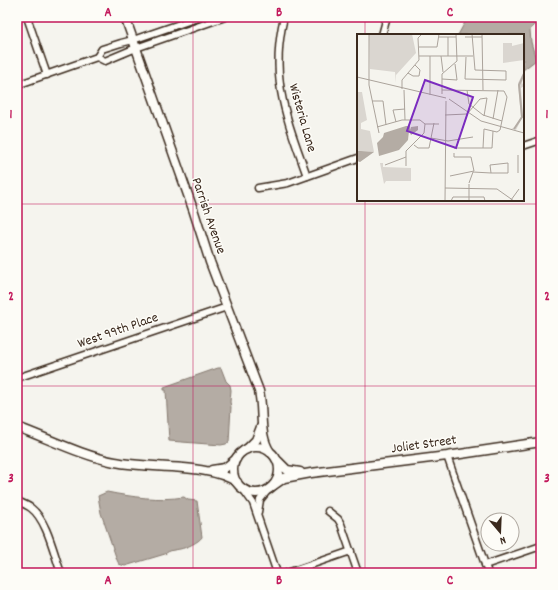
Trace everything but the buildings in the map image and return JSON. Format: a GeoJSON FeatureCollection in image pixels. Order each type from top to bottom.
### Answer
{"type":"FeatureCollection","features":[{"type":"Feature","properties":{"kind":"street"},"geometry":{"type":"LineString","coordinates":[[27,17],[47,75]]}},
{"type":"Feature","properties":{"kind":"street","name":"Parrish Avenue"},"geometry":{"type":"LineString","coordinates":[[125,17],[227,307],[259,391],[262,404],[264,442],[277,461]]}},
{"type":"Feature","properties":{"kind":"street"},"geometry":{"type":"LineString","coordinates":[[17,85],[97,57],[102,49],[200,17]]}},
{"type":"Feature","properties":{"kind":"street"},"geometry":{"type":"LineString","coordinates":[[97,57],[105,61],[207,20],[225,17]]}},
{"type":"Feature","properties":{"kind":"street","name":"Wisteria Lane"},"geometry":{"type":"LineString","coordinates":[[284,17],[278,52],[280,88],[286,117],[307,176]]}},
{"type":"Feature","properties":{"kind":"street"},"geometry":{"type":"LineString","coordinates":[[382,34],[387,17]]}},
{"type":"Feature","properties":{"kind":"street"},"geometry":{"type":"LineString","coordinates":[[524,146],[541,140]]}},
{"type":"Feature","properties":{"kind":"street"},"geometry":{"type":"LineString","coordinates":[[258,188],[280,185],[357,158]]}},
{"type":"Feature","properties":{"kind":"street","name":"West 99th Place"},"geometry":{"type":"LineString","coordinates":[[17,378],[227,307]]}},
{"type":"Feature","properties":{"kind":"street","name":"Parrish Avenue"},"geometry":{"type":"LineString","coordinates":[[205,471],[225,468],[237,458],[256,440],[262,423]]}},
{"type":"Feature","properties":{"kind":"street"},"geometry":{"type":"LineString","coordinates":[[17,427],[108,461],[205,471],[225,476],[254,493],[261,492],[271,487]]}},
{"type":"Feature","properties":{"kind":"street","name":"Joliet Street"},"geometry":{"type":"LineString","coordinates":[[271,487],[284,478],[311,473],[541,442]]}},
{"type":"Feature","properties":{"kind":"street"},"geometry":{"type":"LineString","coordinates":[[245,450],[256,447],[264,448],[270,452]]}},
{"type":"Feature","properties":{"kind":"street"},"geometry":{"type":"LineString","coordinates":[[446,456],[488,573]]}},
{"type":"Feature","properties":{"kind":"street"},"geometry":{"type":"LineString","coordinates":[[237,458],[234,475],[240,486],[252,499],[277,573]]}},
{"type":"Feature","properties":{"kind":"street"},"geometry":{"type":"LineString","coordinates":[[258,515],[259,501],[279,475],[277,461]]}},
{"type":"Feature","properties":{"kind":"street","name":"Joliet Street"},"geometry":{"type":"LineString","coordinates":[[277,461],[289,470],[311,473]]}},
{"type":"Feature","properties":{"kind":"street"},"geometry":{"type":"LineString","coordinates":[[17,501],[31,508],[39,516],[61,573]]}},
{"type":"Feature","properties":{"kind":"street"},"geometry":{"type":"LineString","coordinates":[[328,511],[338,519],[358,573]]}},
{"type":"Feature","properties":{"kind":"street"},"geometry":{"type":"LineString","coordinates":[[485,565],[541,546]]}},
{"type":"Feature","properties":{"kind":"street"},"geometry":{"type":"LineString","coordinates":[[287,573],[351,551]]}},
{"type":"Feature","properties":{"kind":"shaded area"},"geometry":{"type":"Polygon","coordinates":[[[468,17],[541,17],[541,27],[536,22],[530,30],[531,42],[536,60],[524,69],[524,34],[459,34],[468,17]]]}},
{"type":"Feature","properties":{"kind":"shaded area"},"geometry":{"type":"Polygon","coordinates":[[[221,368],[231,390],[229,442],[221,445],[169,441],[166,390],[164,390],[164,387],[221,368]]]}},
{"type":"Feature","properties":{"kind":"shaded area"},"geometry":{"type":"Polygon","coordinates":[[[107,492],[146,498],[165,499],[184,497],[188,500],[197,501],[202,537],[189,546],[170,551],[165,554],[125,566],[119,564],[101,513],[98,496],[107,492]]]}}]}
